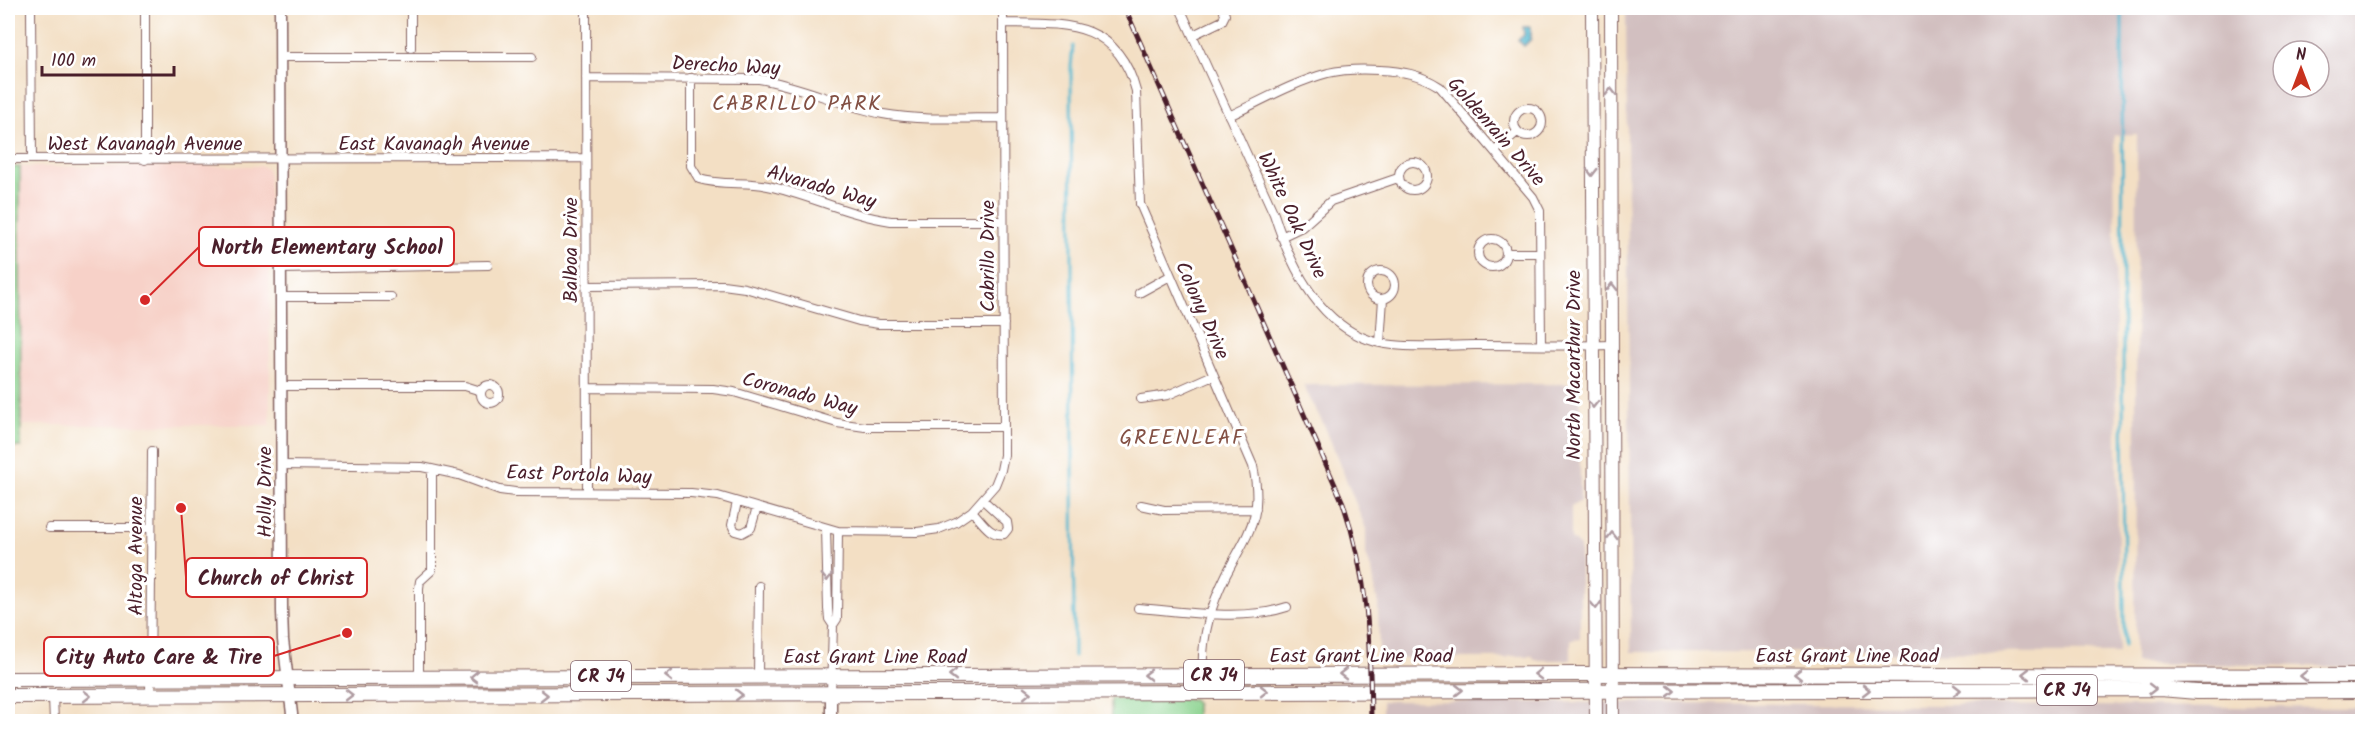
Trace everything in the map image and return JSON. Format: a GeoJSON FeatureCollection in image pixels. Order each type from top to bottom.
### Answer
{"type":"FeatureCollection","features":[{"type":"Feature","properties":{"kind":"main road","name":"North Macarthur Drive"},"geometry":{"type":"LineString","coordinates":[[1592,8],[1596,722]]}},
{"type":"Feature","properties":{"kind":"main road","name":"North Macarthur Drive"},"geometry":{"type":"LineString","coordinates":[[1611,8],[1612,722]]}},
{"type":"Feature","properties":{"kind":"main road","name":"East Grant Line Road"},"geometry":{"type":"LineString","coordinates":[[287,677],[1597,674],[2362,676]]}},
{"type":"Feature","properties":{"kind":"main road","name":"CR J4"},"geometry":{"type":"LineString","coordinates":[[8,679],[287,677]]}},
{"type":"Feature","properties":{"kind":"main road","name":"East Grant Line Road"},"geometry":{"type":"LineString","coordinates":[[290,695],[2160,689],[2197,692],[2362,691]]}},
{"type":"Feature","properties":{"kind":"main road","name":"CR J4"},"geometry":{"type":"LineString","coordinates":[[8,696],[290,695]]}},
{"type":"Feature","properties":{"kind":"street"},"geometry":{"type":"LineString","coordinates":[[32,8],[32,159]]}},
{"type":"Feature","properties":{"kind":"street"},"geometry":{"type":"LineString","coordinates":[[145,8],[146,160]]}},
{"type":"Feature","properties":{"kind":"street","name":"Holly Drive"},"geometry":{"type":"LineString","coordinates":[[280,8],[283,640],[293,722]]}},
{"type":"Feature","properties":{"kind":"street"},"geometry":{"type":"LineString","coordinates":[[411,8],[411,48]]}},
{"type":"Feature","properties":{"kind":"street","name":"Balboa Drive"},"geometry":{"type":"LineString","coordinates":[[586,8],[587,492]]}},
{"type":"Feature","properties":{"kind":"street","name":"Cabrillo Drive"},"geometry":{"type":"LineString","coordinates":[[972,511],[995,485],[1001,470],[1004,427],[1004,8]]}},
{"type":"Feature","properties":{"kind":"street"},"geometry":{"type":"LineString","coordinates":[[1193,35],[1222,21],[1225,15],[1222,8]]}},
{"type":"Feature","properties":{"kind":"street","name":"White Oak Drive"},"geometry":{"type":"LineString","coordinates":[[1184,9],[1193,35],[1274,214],[1281,237],[1305,285],[1317,303],[1334,320],[1354,333],[1380,343],[1393,345],[1612,345]]}},
{"type":"Feature","properties":{"kind":"street","name":"Colony Drive"},"geometry":{"type":"LineString","coordinates":[[1003,23],[1079,27],[1098,35],[1123,59],[1132,76],[1136,91],[1140,204],[1253,466],[1257,483],[1256,509],[1250,533],[1225,576],[1204,636],[1202,675],[1205,692]]}},
{"type":"Feature","properties":{"kind":"street"},"geometry":{"type":"LineString","coordinates":[[281,57],[531,57]]}},
{"type":"Feature","properties":{"kind":"street","name":"Goldenrain Drive"},"geometry":{"type":"LineString","coordinates":[[1229,116],[1305,81],[1329,73],[1353,69],[1398,71],[1428,79],[1440,87],[1533,197],[1540,211],[1541,345]]}},
{"type":"Feature","properties":{"kind":"street","name":"Derecho Way"},"geometry":{"type":"LineString","coordinates":[[586,78],[759,79],[782,83],[882,114],[907,117],[1003,118]]}},
{"type":"Feature","properties":{"kind":"street","name":"Alvarado Way"},"geometry":{"type":"LineString","coordinates":[[691,78],[691,166],[699,179],[708,182],[752,183],[772,187],[872,218],[891,221],[1003,221]]}},
{"type":"Feature","properties":{"kind":"street"},"geometry":{"type":"LineString","coordinates":[[1495,151],[1517,132]]}},
{"type":"Feature","properties":{"kind":"street","name":"East Kavanagh Avenue"},"geometry":{"type":"LineString","coordinates":[[282,160],[586,158]]}},
{"type":"Feature","properties":{"kind":"street","name":"West Kavanagh Avenue"},"geometry":{"type":"LineString","coordinates":[[8,159],[282,160]]}},
{"type":"Feature","properties":{"kind":"street"},"geometry":{"type":"LineString","coordinates":[[1281,237],[1302,227],[1331,201],[1398,178]]}},
{"type":"Feature","properties":{"kind":"street"},"geometry":{"type":"LineString","coordinates":[[1506,253],[1540,253]]}},
{"type":"Feature","properties":{"kind":"street"},"geometry":{"type":"LineString","coordinates":[[281,269],[489,265]]}},
{"type":"Feature","properties":{"kind":"street"},"geometry":{"type":"LineString","coordinates":[[1139,293],[1170,276]]}},
{"type":"Feature","properties":{"kind":"street"},"geometry":{"type":"LineString","coordinates":[[586,286],[723,285],[745,288],[859,321],[879,324],[1004,324]]}},
{"type":"Feature","properties":{"kind":"street"},"geometry":{"type":"LineString","coordinates":[[282,297],[391,297]]}},
{"type":"Feature","properties":{"kind":"street"},"geometry":{"type":"LineString","coordinates":[[1380,343],[1383,299]]}},
{"type":"Feature","properties":{"kind":"street"},"geometry":{"type":"LineString","coordinates":[[1141,399],[1168,395],[1213,375]]}},
{"type":"Feature","properties":{"kind":"street"},"geometry":{"type":"LineString","coordinates":[[281,386],[465,386],[481,391]]}},
{"type":"Feature","properties":{"kind":"street","name":"Coronado Way"},"geometry":{"type":"LineString","coordinates":[[587,388],[713,389],[734,392],[837,423],[865,427],[1004,427]]}},
{"type":"Feature","properties":{"kind":"street","name":"Altoga Avenue"},"geometry":{"type":"LineString","coordinates":[[150,696],[152,451]]}},
{"type":"Feature","properties":{"kind":"street","name":"East Portola Way"},"geometry":{"type":"LineString","coordinates":[[282,465],[432,469],[459,475],[500,490],[515,492],[691,493],[757,507],[838,531],[917,532],[939,529],[956,522],[972,511]]}},
{"type":"Feature","properties":{"kind":"street"},"geometry":{"type":"LineString","coordinates":[[419,677],[419,588],[420,581],[432,570],[432,469]]}},
{"type":"Feature","properties":{"kind":"street"},"geometry":{"type":"LineString","coordinates":[[972,511],[992,533],[998,536],[1004,534],[1008,529],[1007,522],[983,500]]}},
{"type":"Feature","properties":{"kind":"street"},"geometry":{"type":"LineString","coordinates":[[737,502],[732,525],[735,531],[742,533],[751,528],[757,507]]}},
{"type":"Feature","properties":{"kind":"street"},"geometry":{"type":"LineString","coordinates":[[1141,505],[1164,510],[1256,509]]}},
{"type":"Feature","properties":{"kind":"street"},"geometry":{"type":"LineString","coordinates":[[49,528],[151,528]]}},
{"type":"Feature","properties":{"kind":"street"},"geometry":{"type":"LineString","coordinates":[[826,528],[828,609],[829,619],[833,625]]}},
{"type":"Feature","properties":{"kind":"street"},"geometry":{"type":"LineString","coordinates":[[831,722],[833,625],[837,619],[838,531]]}},
{"type":"Feature","properties":{"kind":"street"},"geometry":{"type":"LineString","coordinates":[[758,675],[759,586]]}},
{"type":"Feature","properties":{"kind":"street"},"geometry":{"type":"LineString","coordinates":[[1138,608],[1212,613],[1269,613],[1287,608]]}},
{"type":"Feature","properties":{"kind":"street"},"geometry":{"type":"LineString","coordinates":[[53,696],[54,722]]}},
{"type":"Feature","properties":{"kind":"shaded area"},"geometry":{"type":"Polygon","coordinates":[[[1626,8],[2362,8],[2362,667],[2135,663],[2137,134],[2114,135],[2119,653],[1631,652],[1626,8]]]}},
{"type":"Feature","properties":{"kind":"shaded area"},"geometry":{"type":"Polygon","coordinates":[[[262,166],[267,169],[269,175],[270,425],[21,425],[20,167],[262,166]]]}},
{"type":"Feature","properties":{"kind":"shaded area"},"geometry":{"type":"Polygon","coordinates":[[[1580,384],[1580,501],[1571,507],[1571,539],[1580,547],[1580,638],[1571,639],[1571,660],[1534,660],[1533,656],[1379,658],[1378,597],[1376,597],[1373,575],[1366,554],[1366,529],[1325,427],[1303,385],[1580,384]]]}},
{"type":"Feature","properties":{"kind":"shaded area"},"geometry":{"type":"Polygon","coordinates":[[[1382,701],[2362,708],[2362,721],[1382,722],[1382,701]]]}},
{"type":"Feature","properties":{"kind":"green space"},"geometry":{"type":"Polygon","coordinates":[[[8,167],[20,167],[21,447],[8,447],[8,167]]]}},
{"type":"Feature","properties":{"kind":"green space"},"geometry":{"type":"Polygon","coordinates":[[[1111,699],[1193,699],[1196,703],[1196,721],[1111,721],[1111,699]]]}},
{"type":"Feature","properties":{"kind":"water"},"geometry":{"type":"Polygon","coordinates":[[[1523,27],[1531,27],[1531,39],[1524,46],[1518,40],[1524,35],[1523,27]]]}},
{"type":"Feature","properties":{"kind":"waterway"},"geometry":{"type":"LineString","coordinates":[[2122,8],[2124,646]]}},
{"type":"Feature","properties":{"kind":"waterway"},"geometry":{"type":"LineString","coordinates":[[1073,46],[1071,67],[1074,656]]}},
{"type":"Feature","properties":{"kind":"railway"},"geometry":{"type":"LineString","coordinates":[[1125,8],[1343,503],[1352,531],[1363,585],[1369,637],[1371,722]]}},
{"type":"Feature","properties":{"kind":"place","name":"North Elementary School"},"geometry":{"type":"Point","coordinates":[145,300]}},
{"type":"Feature","properties":{"kind":"place","name":"Church of Christ"},"geometry":{"type":"Point","coordinates":[181,508]}},
{"type":"Feature","properties":{"kind":"place","name":"City Auto Care & Tire"},"geometry":{"type":"Point","coordinates":[347,633]}},
{"type":"Feature","properties":{"kind":"district","name":"CABRILLO PARK"},"geometry":{"type":"Point","coordinates":[797,103]}},
{"type":"Feature","properties":{"kind":"district","name":"GREENLEAF"},"geometry":{"type":"Point","coordinates":[1182,437]}}]}
